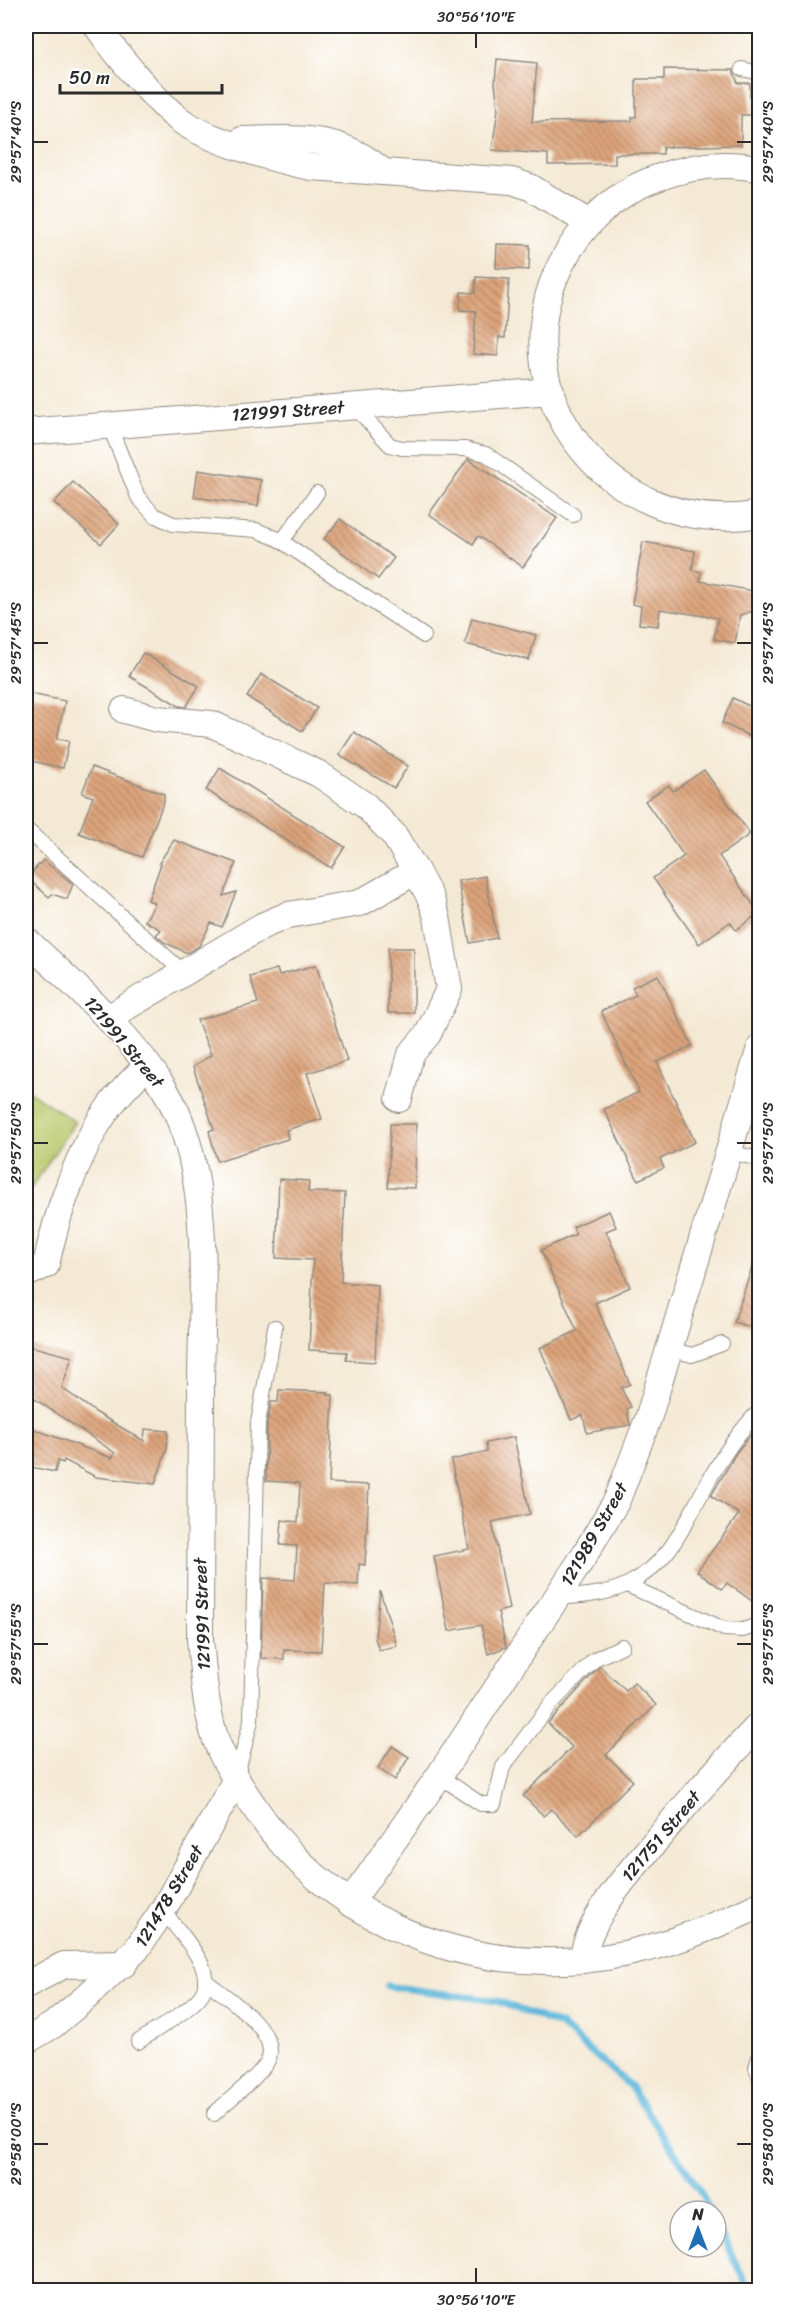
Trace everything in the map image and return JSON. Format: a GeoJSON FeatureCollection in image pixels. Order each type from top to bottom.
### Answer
{"type":"FeatureCollection","features":[{"type":"Feature","properties":{"kind":"street"},"geometry":{"type":"LineString","coordinates":[[98,26],[169,111],[193,128],[227,141],[290,139],[325,142],[361,155],[383,172],[512,181],[530,187],[589,224]]}},
{"type":"Feature","properties":{"kind":"street"},"geometry":{"type":"LineString","coordinates":[[759,170],[713,165],[678,170],[645,182],[615,200],[589,224],[571,247],[557,274],[548,302],[544,332],[545,362],[551,391],[573,439],[609,478],[631,493],[680,513],[706,518],[759,514]]}},
{"type":"Feature","properties":{"kind":"street","name":"121991 Street"},"geometry":{"type":"LineString","coordinates":[[26,432],[551,391]]}},
{"type":"Feature","properties":{"kind":"street"},"geometry":{"type":"LineString","coordinates":[[124,710],[156,718],[212,724],[319,774],[366,806],[394,835],[431,899],[437,917],[449,989],[428,1034],[411,1054],[399,1099]]}},
{"type":"Feature","properties":{"kind":"street"},"geometry":{"type":"LineString","coordinates":[[108,1018],[279,918],[360,903],[416,871]]}},
{"type":"Feature","properties":{"kind":"street","name":"121991 Street"},"geometry":{"type":"LineString","coordinates":[[26,940],[108,1018],[147,1065],[166,1091],[192,1162],[199,1210],[202,1262],[200,1640],[203,1678],[214,1735],[236,1779],[265,1825],[295,1861],[325,1887],[350,1903],[403,1932],[444,1947],[472,1953],[535,1960],[582,1960],[627,1954],[665,1944],[759,1905]]}},
{"type":"Feature","properties":{"kind":"street","name":"121989 Street"},"geometry":{"type":"LineString","coordinates":[[350,1903],[440,1776],[617,1500],[648,1419],[759,1048]]}},
{"type":"Feature","properties":{"kind":"street"},"geometry":{"type":"LineString","coordinates":[[26,1274],[46,1265],[50,1239],[93,1132],[108,1108],[147,1065]]}},
{"type":"Feature","properties":{"kind":"street","name":"121751 Street"},"geometry":{"type":"LineString","coordinates":[[582,1960],[585,1941],[594,1922],[623,1881],[690,1799],[759,1724]]}},
{"type":"Feature","properties":{"kind":"street","name":"121478 Street"},"geometry":{"type":"LineString","coordinates":[[26,2041],[53,2025],[124,1964],[163,1910],[236,1779]]}},
{"type":"Feature","properties":{"kind":"street"},"geometry":{"type":"LineString","coordinates":[[26,1985],[64,1965],[124,1964]]}},
{"type":"Feature","properties":{"kind":"lane"},"geometry":{"type":"LineString","coordinates":[[742,69],[759,73]]}},
{"type":"Feature","properties":{"kind":"lane"},"geometry":{"type":"LineString","coordinates":[[354,406],[390,445],[402,448],[465,449],[486,454],[573,515]]}},
{"type":"Feature","properties":{"kind":"lane"},"geometry":{"type":"LineString","coordinates":[[110,425],[138,496],[154,515],[172,524],[256,530],[282,541],[424,636]]}},
{"type":"Feature","properties":{"kind":"lane"},"geometry":{"type":"LineString","coordinates":[[282,541],[317,493]]}},
{"type":"Feature","properties":{"kind":"lane"},"geometry":{"type":"LineString","coordinates":[[26,828],[184,973]]}},
{"type":"Feature","properties":{"kind":"lane"},"geometry":{"type":"LineString","coordinates":[[728,1152],[759,1159]]}},
{"type":"Feature","properties":{"kind":"lane"},"geometry":{"type":"LineString","coordinates":[[236,1779],[251,1721],[258,1423],[275,1327]]}},
{"type":"Feature","properties":{"kind":"lane"},"geometry":{"type":"LineString","coordinates":[[669,1349],[692,1355],[722,1344]]}},
{"type":"Feature","properties":{"kind":"lane"},"geometry":{"type":"LineString","coordinates":[[556,1598],[591,1594],[627,1585],[655,1566],[677,1541],[713,1473],[759,1410]]}},
{"type":"Feature","properties":{"kind":"lane"},"geometry":{"type":"LineString","coordinates":[[627,1585],[724,1629],[742,1630],[759,1624]]}},
{"type":"Feature","properties":{"kind":"lane"},"geometry":{"type":"LineString","coordinates":[[440,1776],[481,1804],[494,1804],[503,1767],[550,1705],[595,1659],[622,1646]]}},
{"type":"Feature","properties":{"kind":"lane"},"geometry":{"type":"LineString","coordinates":[[138,2042],[200,1996],[205,1980],[200,1960],[163,1910]]}},
{"type":"Feature","properties":{"kind":"lane"},"geometry":{"type":"LineString","coordinates":[[205,1980],[264,2030],[270,2044],[266,2063],[214,2114]]}},
{"type":"Feature","properties":{"kind":"lane"},"geometry":{"type":"LineString","coordinates":[[759,2054],[756,2068],[759,2079]]}},
{"type":"Feature","properties":{"kind":"green space"},"geometry":{"type":"Polygon","coordinates":[[[26,1089],[75,1122],[26,1196],[26,1089]]]}},
{"type":"Feature","properties":{"kind":"building"},"geometry":{"type":"Polygon","coordinates":[[[497,59],[537,63],[532,122],[632,121],[632,117],[636,117],[636,79],[664,79],[664,69],[733,70],[738,83],[750,83],[750,115],[741,115],[741,145],[663,147],[663,154],[615,154],[615,164],[548,165],[548,154],[492,150],[498,109],[495,83],[497,59]]]}},
{"type":"Feature","properties":{"kind":"building"},"geometry":{"type":"Polygon","coordinates":[[[497,244],[530,245],[529,270],[496,268],[497,244]]]}},
{"type":"Feature","properties":{"kind":"building"},"geometry":{"type":"Polygon","coordinates":[[[476,277],[509,279],[505,338],[499,337],[498,356],[473,354],[476,311],[460,310],[461,292],[475,293],[476,277]]]}},
{"type":"Feature","properties":{"kind":"building"},"geometry":{"type":"Polygon","coordinates":[[[468,459],[557,518],[523,567],[478,536],[473,544],[429,514],[468,459]]]}},
{"type":"Feature","properties":{"kind":"building"},"geometry":{"type":"Polygon","coordinates":[[[198,470],[261,480],[258,506],[194,497],[198,470]]]}},
{"type":"Feature","properties":{"kind":"building"},"geometry":{"type":"Polygon","coordinates":[[[73,482],[119,524],[101,544],[54,503],[73,482]]]}},
{"type":"Feature","properties":{"kind":"building"},"geometry":{"type":"Polygon","coordinates":[[[340,519],[394,558],[378,579],[324,539],[340,519]]]}},
{"type":"Feature","properties":{"kind":"building"},"geometry":{"type":"Polygon","coordinates":[[[643,542],[695,551],[692,570],[701,572],[700,581],[759,592],[759,609],[740,615],[735,643],[714,639],[718,618],[660,609],[658,626],[639,624],[641,606],[632,604],[643,542]]]}},
{"type":"Feature","properties":{"kind":"building"},"geometry":{"type":"Polygon","coordinates":[[[472,618],[536,635],[529,660],[465,644],[472,618]]]}},
{"type":"Feature","properties":{"kind":"building"},"geometry":{"type":"Polygon","coordinates":[[[143,653],[199,686],[186,707],[179,706],[129,676],[143,653]]]}},
{"type":"Feature","properties":{"kind":"building"},"geometry":{"type":"Polygon","coordinates":[[[261,674],[317,708],[302,731],[247,697],[261,674]]]}},
{"type":"Feature","properties":{"kind":"building"},"geometry":{"type":"Polygon","coordinates":[[[26,693],[65,701],[57,739],[69,741],[63,768],[26,760],[26,693]]]}},
{"type":"Feature","properties":{"kind":"building"},"geometry":{"type":"Polygon","coordinates":[[[733,698],[759,711],[759,741],[722,723],[733,698]]]}},
{"type":"Feature","properties":{"kind":"building"},"geometry":{"type":"Polygon","coordinates":[[[354,732],[408,766],[394,788],[339,755],[354,732]]]}},
{"type":"Feature","properties":{"kind":"building"},"geometry":{"type":"Polygon","coordinates":[[[92,767],[164,794],[164,801],[142,857],[79,833],[93,797],[82,793],[92,767]]]}},
{"type":"Feature","properties":{"kind":"building"},"geometry":{"type":"Polygon","coordinates":[[[220,768],[345,847],[331,868],[206,790],[220,768]]]}},
{"type":"Feature","properties":{"kind":"building"},"geometry":{"type":"Polygon","coordinates":[[[704,770],[750,834],[719,856],[759,913],[736,930],[730,922],[699,944],[653,878],[684,856],[645,801],[669,785],[673,791],[704,770]]]}},
{"type":"Feature","properties":{"kind":"building"},"geometry":{"type":"Polygon","coordinates":[[[174,840],[236,863],[223,896],[236,892],[222,927],[211,923],[199,946],[187,953],[164,942],[156,935],[161,930],[145,921],[155,903],[148,900],[161,864],[159,863],[174,840]]]}},
{"type":"Feature","properties":{"kind":"building"},"geometry":{"type":"Polygon","coordinates":[[[43,860],[73,884],[67,899],[52,894],[49,897],[27,878],[43,860]]]}},
{"type":"Feature","properties":{"kind":"building"},"geometry":{"type":"Polygon","coordinates":[[[485,876],[497,938],[470,943],[458,881],[485,876]]]}},
{"type":"Feature","properties":{"kind":"building"},"geometry":{"type":"Polygon","coordinates":[[[388,948],[414,948],[414,1013],[388,1013],[388,948]]]}},
{"type":"Feature","properties":{"kind":"building"},"geometry":{"type":"Polygon","coordinates":[[[316,965],[347,1061],[307,1073],[322,1119],[286,1130],[288,1139],[217,1161],[209,1131],[214,1129],[193,1067],[211,1055],[197,1020],[258,1003],[250,977],[277,969],[279,975],[316,965]]]}},
{"type":"Feature","properties":{"kind":"building"},"geometry":{"type":"Polygon","coordinates":[[[658,975],[692,1046],[657,1062],[695,1142],[660,1159],[664,1168],[638,1180],[604,1109],[639,1092],[601,1011],[636,995],[632,987],[658,975]]]}},
{"type":"Feature","properties":{"kind":"building"},"geometry":{"type":"Polygon","coordinates":[[[390,1124],[416,1124],[415,1188],[388,1187],[390,1124]]]}},
{"type":"Feature","properties":{"kind":"building"},"geometry":{"type":"Polygon","coordinates":[[[279,1179],[309,1181],[308,1192],[345,1193],[341,1282],[378,1285],[375,1362],[346,1360],[347,1352],[309,1350],[313,1260],[276,1258],[279,1179]]]}},
{"type":"Feature","properties":{"kind":"building"},"geometry":{"type":"Polygon","coordinates":[[[609,1211],[616,1227],[606,1231],[630,1287],[595,1303],[630,1384],[621,1388],[631,1407],[627,1409],[630,1425],[587,1433],[583,1415],[571,1420],[540,1348],[577,1331],[541,1250],[576,1234],[573,1227],[609,1211]]]}},
{"type":"Feature","properties":{"kind":"building"},"geometry":{"type":"Polygon","coordinates":[[[756,1255],[759,1256],[759,1330],[734,1322],[756,1255]]]}},
{"type":"Feature","properties":{"kind":"building"},"geometry":{"type":"Polygon","coordinates":[[[26,1345],[72,1357],[62,1388],[97,1413],[144,1441],[145,1429],[168,1431],[167,1449],[155,1484],[96,1477],[64,1460],[63,1463],[58,1461],[55,1472],[26,1466],[26,1426],[112,1458],[115,1453],[26,1393],[26,1345]]]}},
{"type":"Feature","properties":{"kind":"building"},"geometry":{"type":"Polygon","coordinates":[[[279,1390],[328,1392],[328,1395],[333,1395],[329,1483],[369,1485],[365,1565],[359,1564],[358,1585],[325,1583],[321,1651],[284,1650],[284,1659],[261,1658],[263,1578],[295,1580],[297,1546],[280,1545],[282,1520],[298,1522],[300,1483],[266,1481],[267,1424],[271,1402],[278,1402],[279,1390]]]}},
{"type":"Feature","properties":{"kind":"building"},"geometry":{"type":"Polygon","coordinates":[[[759,1424],[759,1606],[727,1583],[722,1589],[697,1571],[739,1514],[711,1496],[736,1453],[759,1424]]]}},
{"type":"Feature","properties":{"kind":"building"},"geometry":{"type":"Polygon","coordinates":[[[514,1437],[530,1514],[492,1522],[509,1609],[498,1612],[506,1647],[488,1654],[481,1625],[449,1631],[434,1556],[469,1549],[451,1460],[487,1452],[486,1443],[514,1437]]]}},
{"type":"Feature","properties":{"kind":"building"},"geometry":{"type":"Polygon","coordinates":[[[380,1591],[397,1646],[379,1650],[375,1638],[380,1591]]]}},
{"type":"Feature","properties":{"kind":"building"},"geometry":{"type":"Polygon","coordinates":[[[600,1666],[626,1691],[634,1683],[656,1705],[606,1755],[633,1781],[578,1836],[551,1809],[544,1816],[523,1796],[572,1747],[548,1723],[600,1666]]]}},
{"type":"Feature","properties":{"kind":"building"},"geometry":{"type":"Polygon","coordinates":[[[392,1746],[409,1757],[395,1780],[378,1768],[392,1746]]]}},
{"type":"Feature","properties":{"kind":"waterway"},"geometry":{"type":"LineString","coordinates":[[387,1986],[497,2001],[560,2025],[630,2086],[704,2199]]}},
{"type":"Feature","properties":{"kind":"waterway"},"geometry":{"type":"LineString","coordinates":[[728,2248],[746,2284],[743,2290]]}}]}
